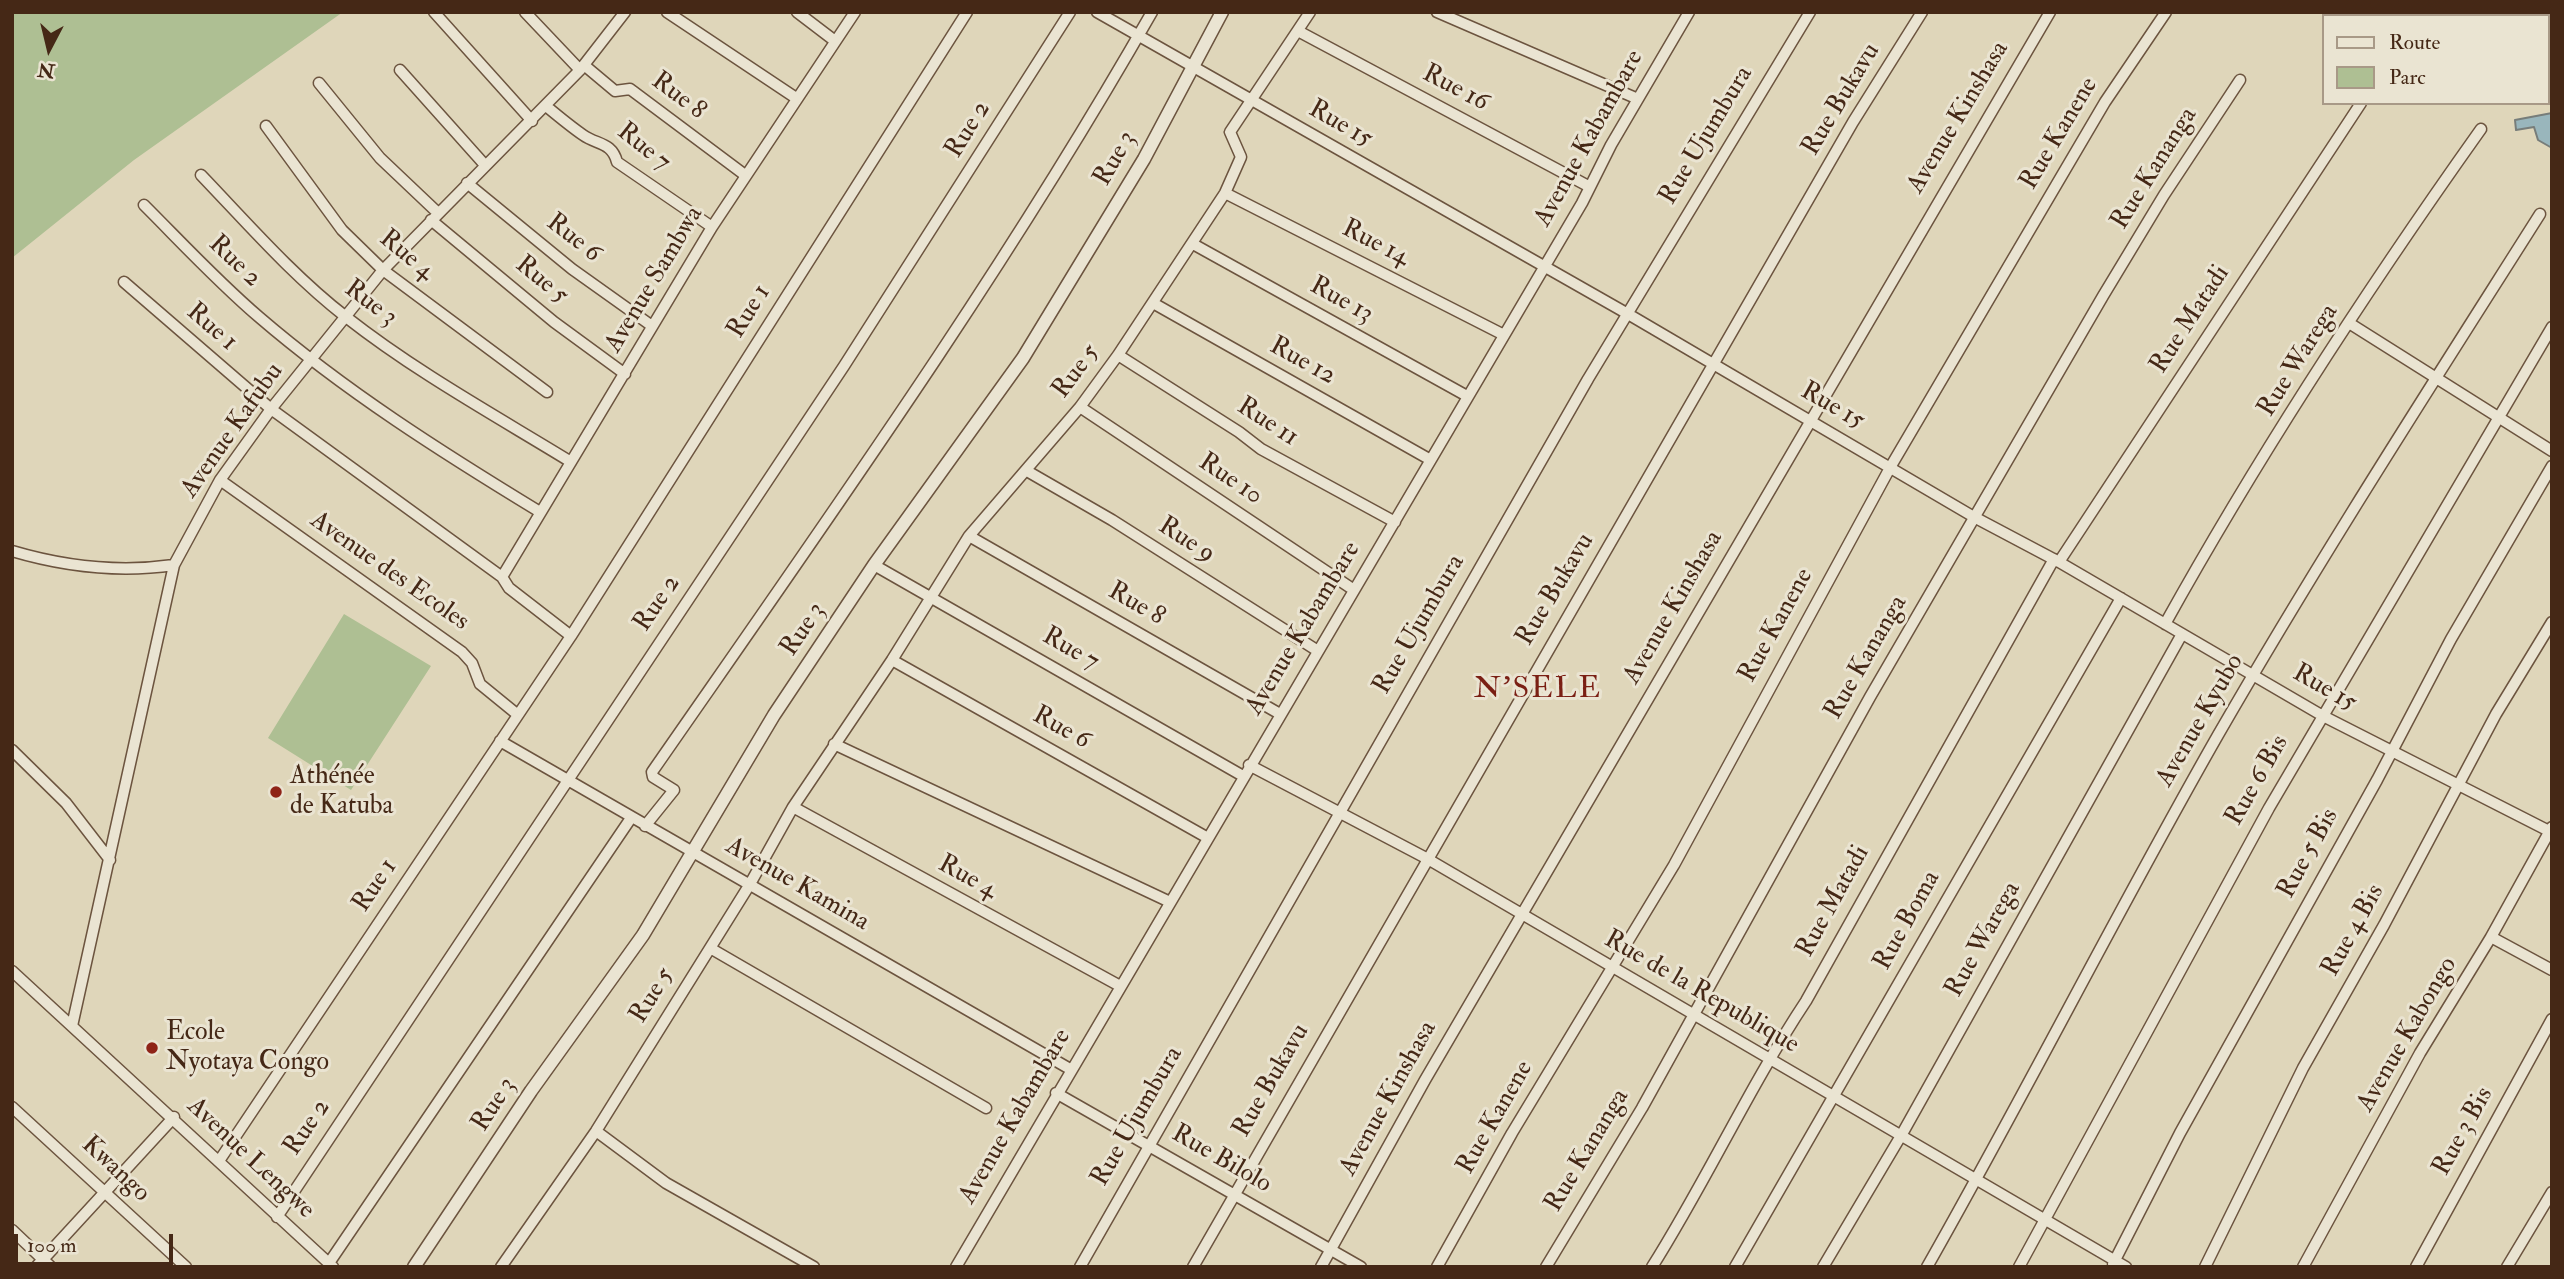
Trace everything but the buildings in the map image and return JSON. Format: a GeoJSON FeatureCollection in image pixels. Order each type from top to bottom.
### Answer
{"type":"FeatureCollection","features":[{"type":"Feature","properties":{"kind":"street"},"geometry":{"type":"LineString","coordinates":[[434,12],[532,121]]}},
{"type":"Feature","properties":{"kind":"street","name":"Rue 8"},"geometry":{"type":"LineString","coordinates":[[525,12],[582,67],[615,91],[630,89],[745,175]]}},
{"type":"Feature","properties":{"kind":"street","name":"Avenue Kafubu"},"geometry":{"type":"LineString","coordinates":[[72,1026],[174,565],[220,480],[271,409],[383,270],[484,164],[532,121],[582,67],[625,12]]}},
{"type":"Feature","properties":{"kind":"street"},"geometry":{"type":"LineString","coordinates":[[667,12],[796,98]]}},
{"type":"Feature","properties":{"kind":"street"},"geometry":{"type":"LineString","coordinates":[[797,12],[835,41]]}},
{"type":"Feature","properties":{"kind":"street","name":"Avenue Sambwa"},"geometry":{"type":"LineString","coordinates":[[502,577],[712,227],[855,12]]}},
{"type":"Feature","properties":{"kind":"street","name":"Rue 1"},"geometry":{"type":"LineString","coordinates":[[219,1161],[571,636],[967,12]]}},
{"type":"Feature","properties":{"kind":"street","name":"Rue 2"},"geometry":{"type":"LineString","coordinates":[[277,1217],[844,366],[1070,12]]}},
{"type":"Feature","properties":{"kind":"street","name":"Rue 15"},"geometry":{"type":"LineString","coordinates":[[1097,12],[1191,68],[1628,314],[1974,517],[2057,561],[2323,716],[2458,786],[2551,829]]}},
{"type":"Feature","properties":{"kind":"street"},"geometry":{"type":"LineString","coordinates":[[645,826],[674,790],[653,777],[652,772],[870,458],[1034,206],[1152,12]]}},
{"type":"Feature","properties":{"kind":"street","name":"Rue 3"},"geometry":{"type":"LineString","coordinates":[[414,1267],[531,1091],[643,935],[774,715],[874,565],[1023,358],[1144,159],[1222,12]]}},
{"type":"Feature","properties":{"kind":"street","name":"Rue 5"},"geometry":{"type":"LineString","coordinates":[[501,1267],[596,1131],[750,884],[793,807],[891,660],[969,536],[993,504],[1027,471],[1080,407],[1193,244],[1225,193],[1241,157],[1230,132],[1310,12]]}},
{"type":"Feature","properties":{"kind":"street"},"geometry":{"type":"LineString","coordinates":[[1437,12],[1637,99]]}},
{"type":"Feature","properties":{"kind":"street","name":"Rue Ujumbura"},"geometry":{"type":"LineString","coordinates":[[1080,1267],[1338,813],[1628,314],[1810,12]]}},
{"type":"Feature","properties":{"kind":"street","name":"Rue Bukavu"},"geometry":{"type":"LineString","coordinates":[[1194,1267],[1426,858],[1715,365],[1853,122],[1922,12]]}},
{"type":"Feature","properties":{"kind":"street","name":"Avenue Kinshasa"},"geometry":{"type":"LineString","coordinates":[[1321,1267],[1521,915],[2050,12]]}},
{"type":"Feature","properties":{"kind":"street","name":"Rue Kanene"},"geometry":{"type":"LineString","coordinates":[[1437,1267],[1674,865],[1891,466],[2105,102],[2166,12]]}},
{"type":"Feature","properties":{"kind":"street","name":"Avenue Kabambare"},"geometry":{"type":"LineString","coordinates":[[956,1267],[1543,268],[1684,14]]}},
{"type":"Feature","properties":{"kind":"street","name":"Rue 16"},"geometry":{"type":"LineString","coordinates":[[1298,31],[1590,187]]}},
{"type":"Feature","properties":{"kind":"street"},"geometry":{"type":"LineString","coordinates":[[400,70],[484,164]]}},
{"type":"Feature","properties":{"kind":"street","name":"Rue Kananga"},"geometry":{"type":"LineString","coordinates":[[1546,1267],[1642,1108],[1974,517],[2164,195],[2240,80]]}},
{"type":"Feature","properties":{"kind":"street","name":"Rue 5"},"geometry":{"type":"LineString","coordinates":[[318,83],[380,158],[435,216],[554,322],[625,374]]}},
{"type":"Feature","properties":{"kind":"street","name":"Rue Matadi"},"geometry":{"type":"LineString","coordinates":[[1652,1267],[1689,1209],[1768,1058],[1806,1001],[2057,561],[2360,105]]}},
{"type":"Feature","properties":{"kind":"street","name":"Rue 7"},"geometry":{"type":"LineString","coordinates":[[545,106],[586,138],[601,141],[612,150],[617,162],[712,227]]}},
{"type":"Feature","properties":{"kind":"street","name":"Rue 4"},"geometry":{"type":"LineString","coordinates":[[266,126],[342,230],[383,270],[547,392]]}},
{"type":"Feature","properties":{"kind":"street","name":"Rue Warega"},"geometry":{"type":"LineString","coordinates":[[2165,624],[2300,399],[2413,225],[2482,129]]}},
{"type":"Feature","properties":{"kind":"street","name":"Rue 3"},"geometry":{"type":"LineString","coordinates":[[201,174],[290,267],[345,317],[442,383],[571,462]]}},
{"type":"Feature","properties":{"kind":"street","name":"Rue 6"},"geometry":{"type":"LineString","coordinates":[[467,183],[572,269],[652,326]]}},
{"type":"Feature","properties":{"kind":"street","name":"Rue 14"},"geometry":{"type":"LineString","coordinates":[[1225,193],[1504,335]]}},
{"type":"Feature","properties":{"kind":"street","name":"Rue 2"},"geometry":{"type":"LineString","coordinates":[[144,205],[232,293],[312,360],[359,394],[540,512]]}},
{"type":"Feature","properties":{"kind":"street","name":"Avenue Kyubo"},"geometry":{"type":"LineString","coordinates":[[1927,1267],[2113,921],[2254,674],[2540,214]]}},
{"type":"Feature","properties":{"kind":"street","name":"Rue 13"},"geometry":{"type":"LineString","coordinates":[[1193,244],[1467,396]]}},
{"type":"Feature","properties":{"kind":"street","name":"Rue 1"},"geometry":{"type":"LineString","coordinates":[[124,282],[271,409],[502,577],[509,589],[571,636]]}},
{"type":"Feature","properties":{"kind":"street","name":"Rue 12"},"geometry":{"type":"LineString","coordinates":[[1153,303],[1429,460]]}},
{"type":"Feature","properties":{"kind":"street"},"geometry":{"type":"LineString","coordinates":[[2350,323],[2552,451]]}},
{"type":"Feature","properties":{"kind":"street","name":"Rue 6 Bis"},"geometry":{"type":"LineString","coordinates":[[2020,1267],[2125,1069],[2323,716],[2552,327]]}},
{"type":"Feature","properties":{"kind":"street","name":"Rue 11"},"geometry":{"type":"LineString","coordinates":[[1118,355],[1239,432],[1261,449],[1395,522]]}},
{"type":"Feature","properties":{"kind":"street","name":"Rue 10"},"geometry":{"type":"LineString","coordinates":[[1080,407],[1354,590]]}},
{"type":"Feature","properties":{"kind":"street","name":"Rue 5 Bis"},"geometry":{"type":"LineString","coordinates":[[2113,1264],[2180,1133],[2472,602],[2552,466]]}},
{"type":"Feature","properties":{"kind":"street","name":"Rue 9"},"geometry":{"type":"LineString","coordinates":[[1027,471],[1112,520],[1318,651]]}},
{"type":"Feature","properties":{"kind":"street","name":"Avenue des Ecoles"},"geometry":{"type":"LineString","coordinates":[[220,480],[462,652],[472,663],[480,684],[518,715]]}},
{"type":"Feature","properties":{"kind":"street","name":"Rue 8"},"geometry":{"type":"LineString","coordinates":[[969,536],[1280,715]]}},
{"type":"Feature","properties":{"kind":"street"},"geometry":{"type":"LineString","coordinates":[[12,551],[56,564],[129,570],[174,565]]}},
{"type":"Feature","properties":{"kind":"street","name":"Rue 7"},"geometry":{"type":"LineString","coordinates":[[874,565],[1243,776]]}},
{"type":"Feature","properties":{"kind":"street","name":"Rue Boma"},"geometry":{"type":"LineString","coordinates":[[1735,1267],[2121,598]]}},
{"type":"Feature","properties":{"kind":"street","name":"Rue 4 Bis"},"geometry":{"type":"LineString","coordinates":[[2205,1267],[2303,1068],[2496,713],[2552,622]]}},
{"type":"Feature","properties":{"kind":"street","name":"Rue Warega"},"geometry":{"type":"LineString","coordinates":[[1823,1267],[1902,1134],[2182,634]]}},
{"type":"Feature","properties":{"kind":"street","name":"Rue 6"},"geometry":{"type":"LineString","coordinates":[[891,660],[1208,838]]}},
{"type":"Feature","properties":{"kind":"street","name":"Avenue Kamina"},"geometry":{"type":"LineString","coordinates":[[500,741],[567,782],[1070,1069]]}},
{"type":"Feature","properties":{"kind":"street"},"geometry":{"type":"LineString","coordinates":[[834,744],[1170,902]]}},
{"type":"Feature","properties":{"kind":"street"},"geometry":{"type":"LineString","coordinates":[[12,750],[66,803],[110,860]]}},
{"type":"Feature","properties":{"kind":"street","name":"Rue de la Republique"},"geometry":{"type":"LineString","coordinates":[[1249,765],[1426,858],[1692,1015],[1902,1134],[2046,1220],[2113,1264],[2126,1267]]}},
{"type":"Feature","properties":{"kind":"street","name":"Rue 4"},"geometry":{"type":"LineString","coordinates":[[793,807],[1120,986]]}},
{"type":"Feature","properties":{"kind":"street"},"geometry":{"type":"LineString","coordinates":[[331,1265],[631,818]]}},
{"type":"Feature","properties":{"kind":"street","name":"Avenue Kabongo"},"geometry":{"type":"LineString","coordinates":[[2303,1267],[2420,1053],[2491,937],[2551,829]]}},
{"type":"Feature","properties":{"kind":"street"},"geometry":{"type":"LineString","coordinates":[[2491,937],[2552,970]]}},
{"type":"Feature","properties":{"kind":"street"},"geometry":{"type":"LineString","coordinates":[[710,948],[986,1108]]}},
{"type":"Feature","properties":{"kind":"street","name":"Avenue Lengwe"},"geometry":{"type":"LineString","coordinates":[[12,971],[174,1117],[277,1217],[331,1265]]}},
{"type":"Feature","properties":{"kind":"street","name":"Rue 3 Bis"},"geometry":{"type":"LineString","coordinates":[[2416,1267],[2552,1019]]}},
{"type":"Feature","properties":{"kind":"street","name":"Rue Bilolo"},"geometry":{"type":"LineString","coordinates":[[1056,1093],[1361,1267]]}},
{"type":"Feature","properties":{"kind":"street","name":"Kwango"},"geometry":{"type":"LineString","coordinates":[[12,1107],[186,1267]]}},
{"type":"Feature","properties":{"kind":"street"},"geometry":{"type":"LineString","coordinates":[[12,1230],[43,1264],[104,1191],[174,1117]]}},
{"type":"Feature","properties":{"kind":"street"},"geometry":{"type":"LineString","coordinates":[[596,1131],[666,1184],[814,1267]]}},
{"type":"Feature","properties":{"kind":"street"},"geometry":{"type":"LineString","coordinates":[[2507,1267],[2552,1192]]}},
{"type":"Feature","properties":{"kind":"green space"},"geometry":{"type":"Polygon","coordinates":[[[12,12],[343,12],[134,160],[12,258],[12,12]]]}},
{"type":"Feature","properties":{"kind":"green space"},"geometry":{"type":"Polygon","coordinates":[[[344,614],[431,666],[351,790],[268,738],[344,614]]]}},
{"type":"Feature","properties":{"kind":"water"},"geometry":{"type":"Polygon","coordinates":[[[2552,113],[2552,148],[2538,140],[2534,127],[2516,130],[2515,120],[2552,113]]]}},
{"type":"Feature","properties":{"kind":"place","name":"Athénée de Katuba"},"geometry":{"type":"Point","coordinates":[276,792]}},
{"type":"Feature","properties":{"kind":"place","name":"Ecole Nyotaya Congo"},"geometry":{"type":"Point","coordinates":[152,1048]}},
{"type":"Feature","properties":{"kind":"district","name":"N'SELE"},"geometry":{"type":"Point","coordinates":[1538,691]}}]}
